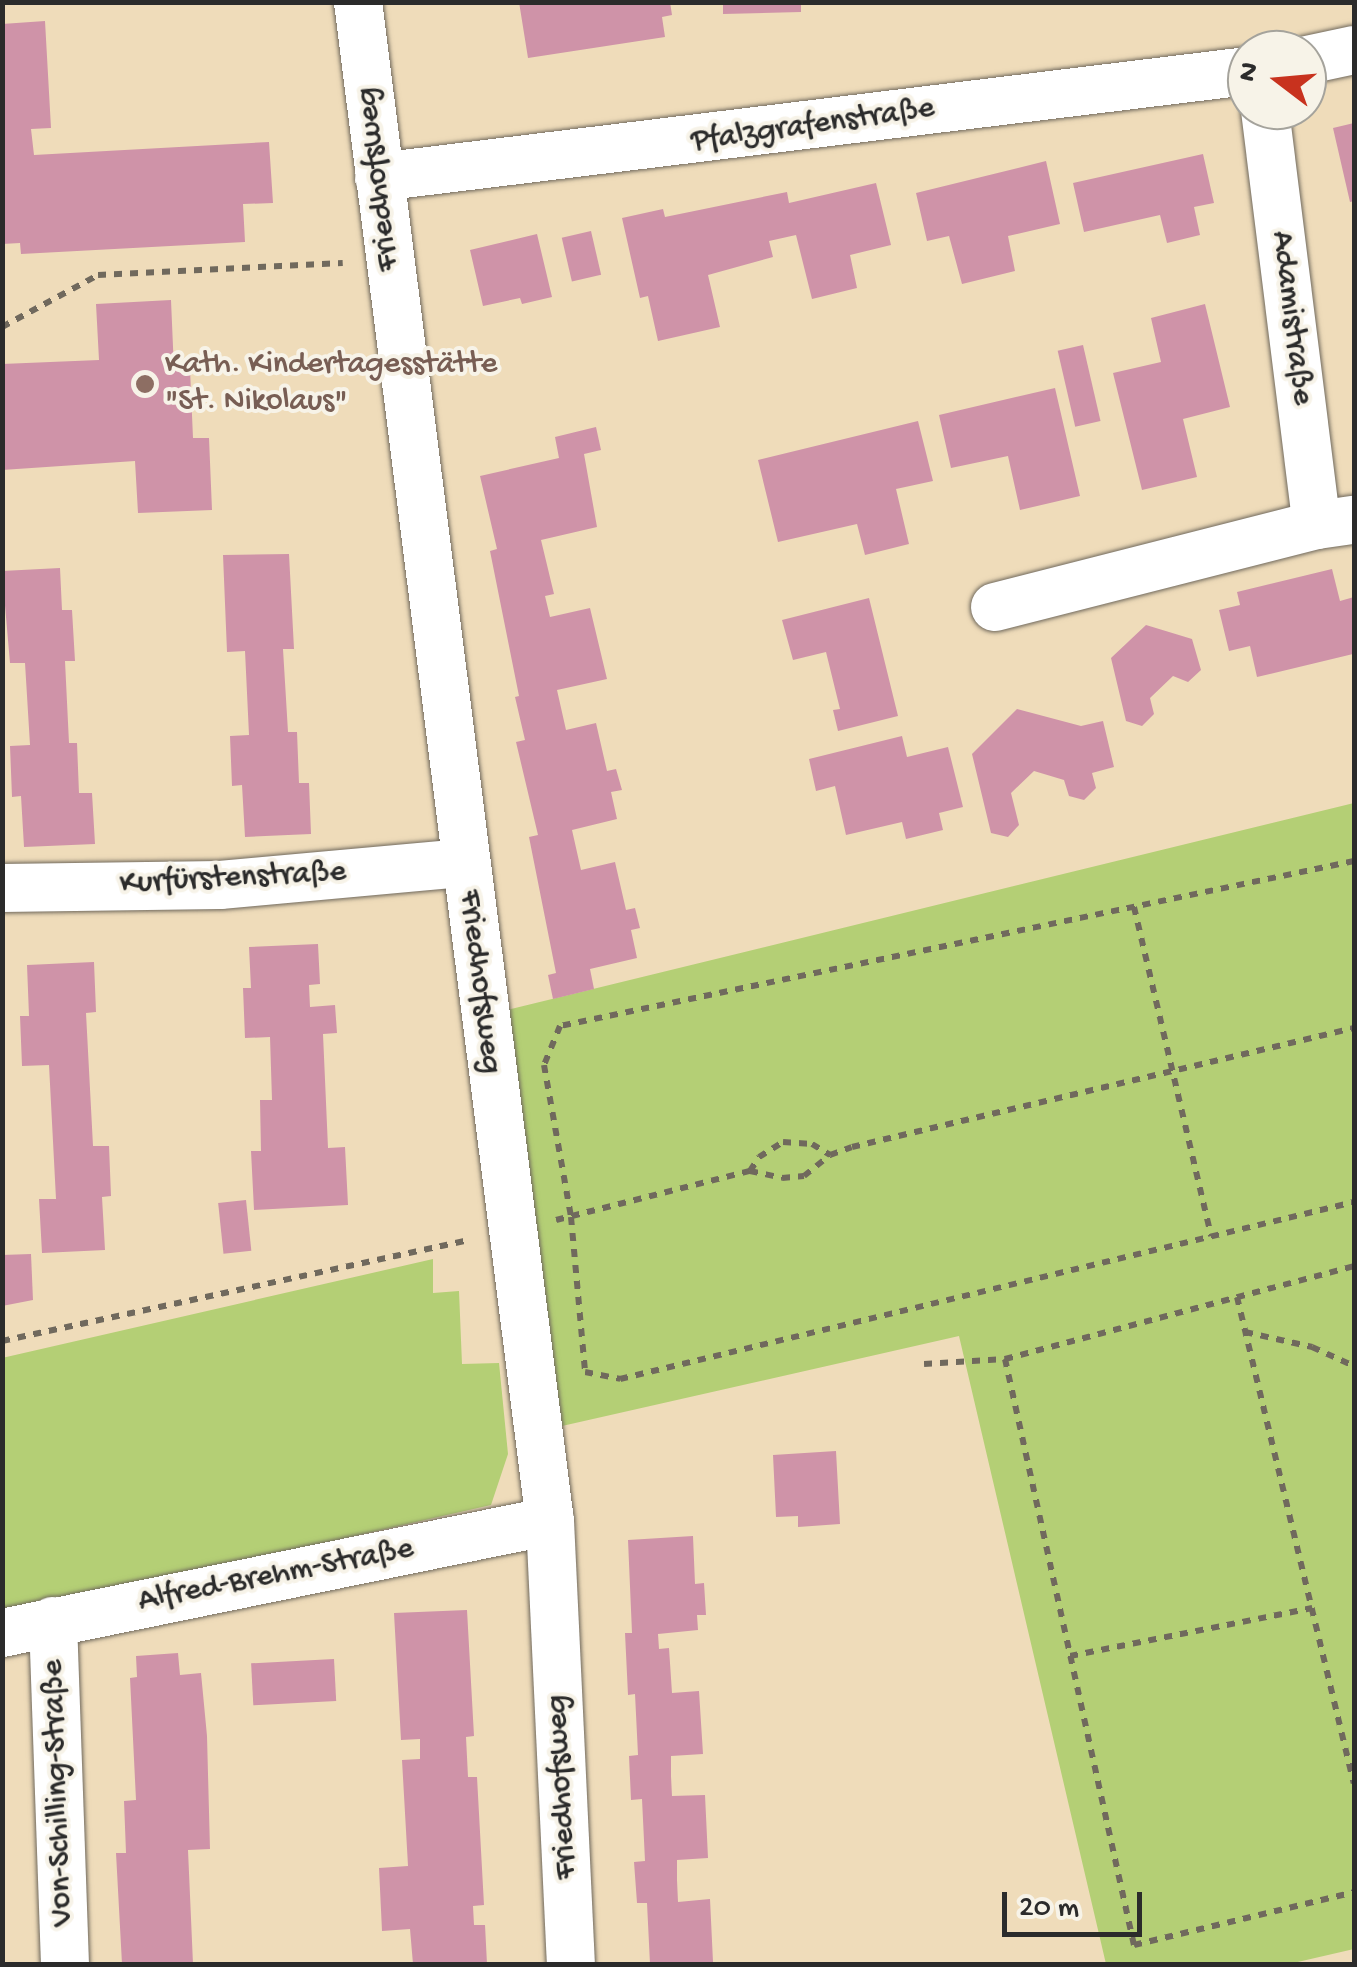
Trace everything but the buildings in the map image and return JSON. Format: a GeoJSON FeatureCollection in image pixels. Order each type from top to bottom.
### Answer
{"type":"FeatureCollection","features":[{"type":"Feature","properties":{"kind":"street","name":"Friedhofsweg"},"geometry":{"type":"LineString","coordinates":[[358,2],[510,1231],[550,1522],[572,1964]]}},
{"type":"Feature","properties":{"kind":"street"},"geometry":{"type":"LineString","coordinates":[[1327,56],[1354,50]]}},
{"type":"Feature","properties":{"kind":"street","name":"Pfalzgrafenstraße"},"geometry":{"type":"LineString","coordinates":[[378,177],[1227,73]]}},
{"type":"Feature","properties":{"kind":"street","name":"Adamistraße"},"geometry":{"type":"LineString","coordinates":[[994,608],[1336,523],[1268,130]]}},
{"type":"Feature","properties":{"kind":"street","name":"Kurfürstenstraße"},"geometry":{"type":"LineString","coordinates":[[2,888],[220,885],[464,863]]}},
{"type":"Feature","properties":{"kind":"street","name":"Alfred-Brehm-Straße"},"geometry":{"type":"LineString","coordinates":[[2,1633],[550,1522]]}},
{"type":"Feature","properties":{"kind":"street","name":"Von-Schilling-Straße"},"geometry":{"type":"LineString","coordinates":[[53,1621],[65,1964]]}},
{"type":"Feature","properties":{"kind":"path"},"geometry":{"type":"LineString","coordinates":[[2,326],[98,275],[388,260]]}},
{"type":"Feature","properties":{"kind":"path"},"geometry":{"type":"LineString","coordinates":[[1354,861],[560,1026],[544,1065],[571,1216],[585,1372],[620,1378],[1354,1202]]}},
{"type":"Feature","properties":{"kind":"path"},"geometry":{"type":"LineString","coordinates":[[1134,907],[1211,1236]]}},
{"type":"Feature","properties":{"kind":"path"},"geometry":{"type":"LineString","coordinates":[[2,1341],[510,1231],[750,1171],[782,1178],[804,1176],[830,1155],[1354,1028]]}},
{"type":"Feature","properties":{"kind":"path"},"geometry":{"type":"LineString","coordinates":[[750,1171],[759,1158],[782,1142],[812,1144],[830,1155]]}},
{"type":"Feature","properties":{"kind":"path"},"geometry":{"type":"LineString","coordinates":[[924,1364],[1005,1359],[1354,1266]]}},
{"type":"Feature","properties":{"kind":"path"},"geometry":{"type":"LineString","coordinates":[[1236,1298],[1354,1783]]}},
{"type":"Feature","properties":{"kind":"path"},"geometry":{"type":"LineString","coordinates":[[1245,1332],[1312,1348],[1354,1366]]}},
{"type":"Feature","properties":{"kind":"path"},"geometry":{"type":"LineString","coordinates":[[1005,1359],[1134,1945],[1354,1892]]}},
{"type":"Feature","properties":{"kind":"path"},"geometry":{"type":"LineString","coordinates":[[1070,1656],[1312,1608]]}},
{"type":"Feature","properties":{"kind":"green space"},"geometry":{"type":"Polygon","coordinates":[[[1354,803],[1354,1949],[1289,1964],[1106,1964],[959,1336],[562,1426],[507,1010],[1354,803]]]}},
{"type":"Feature","properties":{"kind":"green space"},"geometry":{"type":"Polygon","coordinates":[[[433,1259],[433,1293],[459,1291],[462,1364],[499,1363],[508,1454],[491,1505],[3,1616],[2,1358],[433,1259]]]}},
{"type":"Feature","properties":{"kind":"place","name":"Kath. Kindertagesstätte \"St. Nikolaus\""},"geometry":{"type":"Point","coordinates":[145,384]}}]}
